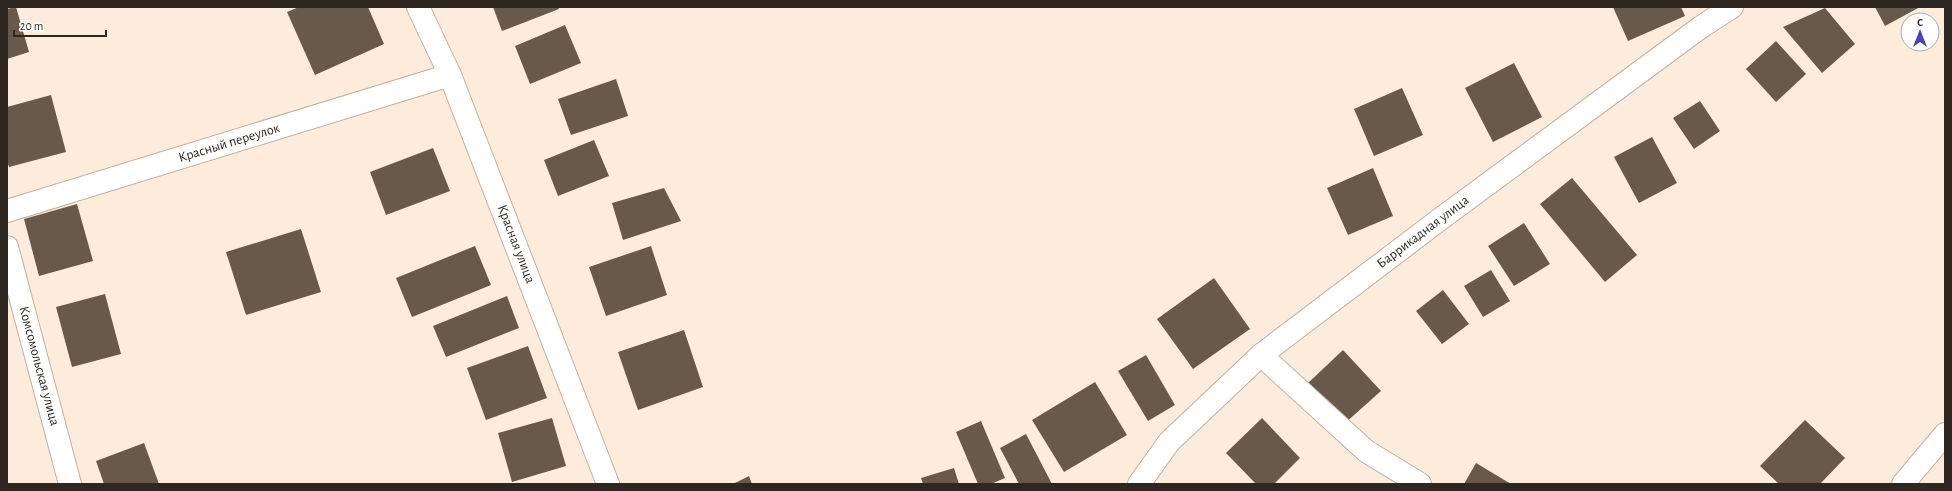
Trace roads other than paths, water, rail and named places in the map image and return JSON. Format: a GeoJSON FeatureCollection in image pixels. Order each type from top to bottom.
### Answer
{"type":"FeatureCollection","features":[{"type":"Feature","properties":{"kind":"street","name":"Баррикадная улица"},"geometry":{"type":"LineString","coordinates":[[1139,484],[1169,442],[1261,355],[1446,215],[1701,27],[1732,7]]}},
{"type":"Feature","properties":{"kind":"street","name":"Красная улица"},"geometry":{"type":"LineString","coordinates":[[421,8],[450,75],[608,484]]}},
{"type":"Feature","properties":{"kind":"street","name":"Красный переулок"},"geometry":{"type":"LineString","coordinates":[[7,211],[450,75]]}},
{"type":"Feature","properties":{"kind":"street","name":"Комсомольская улица"},"geometry":{"type":"LineString","coordinates":[[7,247],[70,484]]}},
{"type":"Feature","properties":{"kind":"street"},"geometry":{"type":"LineString","coordinates":[[1261,355],[1366,452],[1420,484]]}},
{"type":"Feature","properties":{"kind":"street"},"geometry":{"type":"LineString","coordinates":[[1903,484],[1945,434]]}}]}
